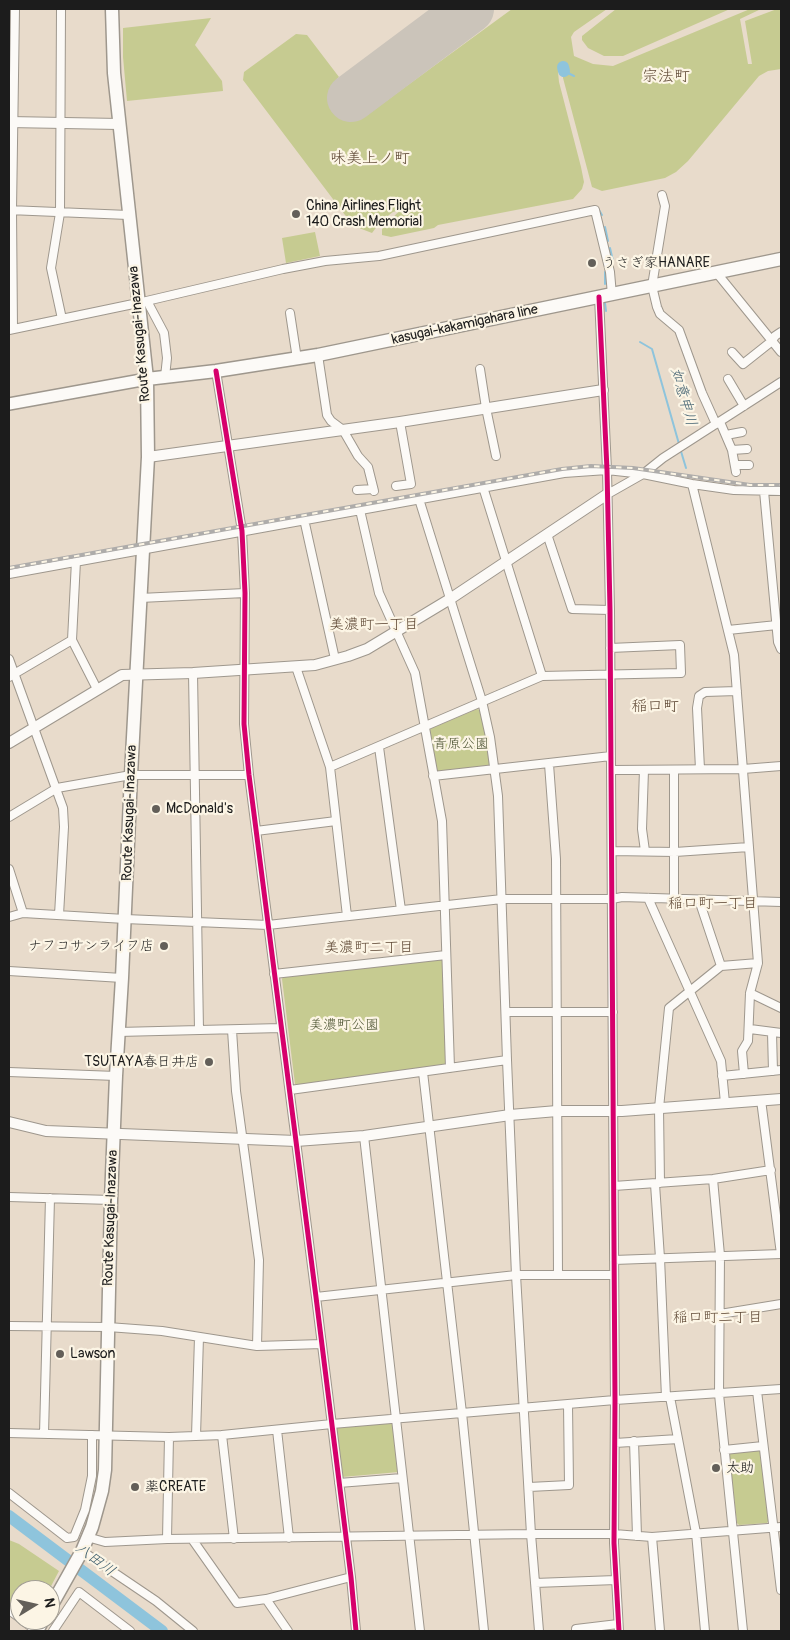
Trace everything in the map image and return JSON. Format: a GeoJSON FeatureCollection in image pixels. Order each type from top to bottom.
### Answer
{"type":"FeatureCollection","features":[{"type":"Feature","properties":{"kind":"main road","name":"Route Kasugai-Inazawa"},"geometry":{"type":"LineString","coordinates":[[60,1590],[80,1554],[97,1512],[102,1492],[106,1436],[111,1200],[116,1076],[148,457],[147,379],[143,302],[128,216],[112,50],[112,9]]}},
{"type":"Feature","properties":{"kind":"main road","name":"kasugai-kakamigahara line"},"geometry":{"type":"LineString","coordinates":[[147,379],[216,371],[318,355],[781,259]]}},
{"type":"Feature","properties":{"kind":"main road"},"geometry":{"type":"LineString","coordinates":[[9,404],[147,379]]}},
{"type":"Feature","properties":{"kind":"street"},"geometry":{"type":"LineString","coordinates":[[15,9],[12,122],[11,329],[143,302],[283,269],[380,256],[595,210],[610,272],[612,294]]}},
{"type":"Feature","properties":{"kind":"street"},"geometry":{"type":"LineString","coordinates":[[61,9],[60,214],[51,268],[62,319]]}},
{"type":"Feature","properties":{"kind":"street"},"geometry":{"type":"LineString","coordinates":[[12,122],[119,124]]}},
{"type":"Feature","properties":{"kind":"street"},"geometry":{"type":"LineString","coordinates":[[662,195],[664,206],[652,286],[657,307],[660,314],[679,330],[702,394],[726,435],[732,450],[735,469],[748,464]]}},
{"type":"Feature","properties":{"kind":"street"},"geometry":{"type":"LineString","coordinates":[[11,210],[128,216]]}},
{"type":"Feature","properties":{"kind":"street"},"geometry":{"type":"LineString","coordinates":[[716,272],[781,352]]}},
{"type":"Feature","properties":{"kind":"street"},"geometry":{"type":"LineString","coordinates":[[576,1631],[576,1629],[619,1628],[614,1534],[614,1111],[610,610],[606,495],[607,470],[599,297]]}},
{"type":"Feature","properties":{"kind":"street"},"geometry":{"type":"LineString","coordinates":[[143,302],[164,333],[165,377]]}},
{"type":"Feature","properties":{"kind":"street"},"geometry":{"type":"LineString","coordinates":[[290,313],[297,358]]}},
{"type":"Feature","properties":{"kind":"street"},"geometry":{"type":"LineString","coordinates":[[732,352],[743,364],[781,332]]}},
{"type":"Feature","properties":{"kind":"street"},"geometry":{"type":"LineString","coordinates":[[318,355],[327,415],[343,430],[358,456],[368,467],[374,490],[357,490]]}},
{"type":"Feature","properties":{"kind":"street"},"geometry":{"type":"LineString","coordinates":[[480,369],[496,456]]}},
{"type":"Feature","properties":{"kind":"street"},"geometry":{"type":"LineString","coordinates":[[216,371],[242,531],[245,593],[244,724],[249,775],[322,1344],[356,1631]]}},
{"type":"Feature","properties":{"kind":"street"},"geometry":{"type":"LineString","coordinates":[[728,379],[744,406]]}},
{"type":"Feature","properties":{"kind":"street"},"geometry":{"type":"LineString","coordinates":[[9,743],[122,675],[193,673],[315,665],[348,656],[367,648],[450,599],[781,382]]}},
{"type":"Feature","properties":{"kind":"street"},"geometry":{"type":"LineString","coordinates":[[148,457],[400,422],[603,390]]}},
{"type":"Feature","properties":{"kind":"street"},"geometry":{"type":"LineString","coordinates":[[396,486],[411,484],[400,422]]}},
{"type":"Feature","properties":{"kind":"street"},"geometry":{"type":"LineString","coordinates":[[726,435],[742,432]]}},
{"type":"Feature","properties":{"kind":"street"},"geometry":{"type":"LineString","coordinates":[[732,450],[747,448]]}},
{"type":"Feature","properties":{"kind":"street"},"geometry":{"type":"LineString","coordinates":[[9,574],[564,473],[607,470],[643,474],[734,490],[781,491]]}},
{"type":"Feature","properties":{"kind":"street"},"geometry":{"type":"LineString","coordinates":[[692,484],[734,655],[758,963],[750,993],[748,1041],[742,1051],[744,1074]]}},
{"type":"Feature","properties":{"kind":"street"},"geometry":{"type":"LineString","coordinates":[[483,487],[542,676]]}},
{"type":"Feature","properties":{"kind":"street"},"geometry":{"type":"LineString","coordinates":[[764,492],[778,642],[781,649]]}},
{"type":"Feature","properties":{"kind":"street"},"geometry":{"type":"LineString","coordinates":[[419,499],[482,702],[495,769],[498,796],[516,1275],[531,1534],[539,1631]]}},
{"type":"Feature","properties":{"kind":"street"},"geometry":{"type":"LineString","coordinates":[[360,510],[379,593],[415,673],[442,821],[450,1068]]}},
{"type":"Feature","properties":{"kind":"street"},"geometry":{"type":"LineString","coordinates":[[304,520],[335,659]]}},
{"type":"Feature","properties":{"kind":"street"},"geometry":{"type":"LineString","coordinates":[[547,534],[572,610],[610,610]]}},
{"type":"Feature","properties":{"kind":"street"},"geometry":{"type":"LineString","coordinates":[[76,561],[72,640],[97,689]]}},
{"type":"Feature","properties":{"kind":"street"},"geometry":{"type":"LineString","coordinates":[[140,598],[245,593]]}},
{"type":"Feature","properties":{"kind":"street"},"geometry":{"type":"LineString","coordinates":[[728,630],[777,625]]}},
{"type":"Feature","properties":{"kind":"street"},"geometry":{"type":"LineString","coordinates":[[12,676],[72,640]]}},
{"type":"Feature","properties":{"kind":"street"},"geometry":{"type":"LineString","coordinates":[[330,766],[379,747],[542,676],[681,673],[680,645],[610,648]]}},
{"type":"Feature","properties":{"kind":"street"},"geometry":{"type":"LineString","coordinates":[[9,659],[12,676],[34,728],[63,808],[64,827],[59,915]]}},
{"type":"Feature","properties":{"kind":"street"},"geometry":{"type":"LineString","coordinates":[[296,667],[330,766],[347,916]]}},
{"type":"Feature","properties":{"kind":"street"},"geometry":{"type":"LineString","coordinates":[[193,673],[199,1030]]}},
{"type":"Feature","properties":{"kind":"street"},"geometry":{"type":"LineString","coordinates":[[700,769],[697,708],[699,696],[705,692],[737,691]]}},
{"type":"Feature","properties":{"kind":"street"},"geometry":{"type":"LineString","coordinates":[[379,747],[401,910]]}},
{"type":"Feature","properties":{"kind":"street"},"geometry":{"type":"LineString","coordinates":[[433,776],[611,756]]}},
{"type":"Feature","properties":{"kind":"street"},"geometry":{"type":"LineString","coordinates":[[549,764],[556,859],[558,1274]]}},
{"type":"Feature","properties":{"kind":"street"},"geometry":{"type":"LineString","coordinates":[[612,770],[743,769],[781,766]]}},
{"type":"Feature","properties":{"kind":"street"},"geometry":{"type":"LineString","coordinates":[[644,770],[642,829],[645,852]]}},
{"type":"Feature","properties":{"kind":"street"},"geometry":{"type":"LineString","coordinates":[[674,770],[674,899]]}},
{"type":"Feature","properties":{"kind":"street"},"geometry":{"type":"LineString","coordinates":[[9,817],[57,788],[131,775],[249,775]]}},
{"type":"Feature","properties":{"kind":"street"},"geometry":{"type":"LineString","coordinates":[[256,831],[336,821]]}},
{"type":"Feature","properties":{"kind":"street"},"geometry":{"type":"LineString","coordinates":[[612,851],[675,852],[749,847]]}},
{"type":"Feature","properties":{"kind":"street"},"geometry":{"type":"LineString","coordinates":[[9,869],[23,913]]}},
{"type":"Feature","properties":{"kind":"street"},"geometry":{"type":"LineString","coordinates":[[9,917],[23,913],[268,925],[502,899],[622,897],[781,902]]}},
{"type":"Feature","properties":{"kind":"street"},"geometry":{"type":"LineString","coordinates":[[648,898],[721,1061],[725,1103]]}},
{"type":"Feature","properties":{"kind":"street"},"geometry":{"type":"LineString","coordinates":[[699,900],[721,966]]}},
{"type":"Feature","properties":{"kind":"street"},"geometry":{"type":"LineString","coordinates":[[274,974],[446,955]]}},
{"type":"Feature","properties":{"kind":"street"},"geometry":{"type":"LineString","coordinates":[[705,1631],[696,1534],[668,1397],[660,1258],[658,1184],[659,1108],[669,1008],[721,966],[758,963]]}},
{"type":"Feature","properties":{"kind":"street"},"geometry":{"type":"LineString","coordinates":[[9,971],[122,978]]}},
{"type":"Feature","properties":{"kind":"street"},"geometry":{"type":"LineString","coordinates":[[750,993],[781,1008]]}},
{"type":"Feature","properties":{"kind":"street"},"geometry":{"type":"LineString","coordinates":[[506,1012],[613,1012]]}},
{"type":"Feature","properties":{"kind":"street"},"geometry":{"type":"LineString","coordinates":[[118,1032],[281,1028]]}},
{"type":"Feature","properties":{"kind":"street"},"geometry":{"type":"LineString","coordinates":[[750,1029],[781,1033]]}},
{"type":"Feature","properties":{"kind":"street"},"geometry":{"type":"LineString","coordinates":[[232,1030],[236,1092],[259,1260],[257,1346]]}},
{"type":"Feature","properties":{"kind":"street"},"geometry":{"type":"LineString","coordinates":[[722,1076],[777,1071],[772,1033]]}},
{"type":"Feature","properties":{"kind":"street"},"geometry":{"type":"LineString","coordinates":[[290,1090],[507,1060]]}},
{"type":"Feature","properties":{"kind":"street"},"geometry":{"type":"LineString","coordinates":[[9,1072],[116,1076]]}},
{"type":"Feature","properties":{"kind":"street"},"geometry":{"type":"LineString","coordinates":[[423,1072],[448,1282],[484,1631]]}},
{"type":"Feature","properties":{"kind":"street"},"geometry":{"type":"LineString","coordinates":[[9,1122],[46,1131],[296,1141],[364,1136],[510,1115],[557,1111],[614,1111],[781,1099]]}},
{"type":"Feature","properties":{"kind":"street"},"geometry":{"type":"LineString","coordinates":[[614,1260],[781,1254],[761,1100]]}},
{"type":"Feature","properties":{"kind":"street"},"geometry":{"type":"LineString","coordinates":[[364,1136],[420,1631]]}},
{"type":"Feature","properties":{"kind":"street"},"geometry":{"type":"LineString","coordinates":[[614,1186],[713,1179],[770,1170]]}},
{"type":"Feature","properties":{"kind":"street"},"geometry":{"type":"LineString","coordinates":[[713,1179],[720,1255],[719,1394],[743,1631]]}},
{"type":"Feature","properties":{"kind":"street"},"geometry":{"type":"LineString","coordinates":[[9,1200],[50,1198],[111,1200]]}},
{"type":"Feature","properties":{"kind":"street"},"geometry":{"type":"LineString","coordinates":[[44,1434],[50,1198]]}},
{"type":"Feature","properties":{"kind":"street"},"geometry":{"type":"LineString","coordinates":[[316,1297],[516,1275],[614,1275]]}},
{"type":"Feature","properties":{"kind":"street"},"geometry":{"type":"LineString","coordinates":[[720,1314],[781,1304]]}},
{"type":"Feature","properties":{"kind":"street"},"geometry":{"type":"LineString","coordinates":[[9,1326],[162,1331],[257,1346],[322,1344]]}},
{"type":"Feature","properties":{"kind":"street"},"geometry":{"type":"LineString","coordinates":[[196,1436],[199,1337]]}},
{"type":"Feature","properties":{"kind":"street"},"geometry":{"type":"LineString","coordinates":[[9,1433],[169,1437],[222,1436],[332,1424],[615,1400],[781,1389]]}},
{"type":"Feature","properties":{"kind":"street"},"geometry":{"type":"LineString","coordinates":[[757,1391],[763,1446],[777,1527],[781,1590]]}},
{"type":"Feature","properties":{"kind":"street"},"geometry":{"type":"LineString","coordinates":[[529,1487],[569,1485],[568,1404]]}},
{"type":"Feature","properties":{"kind":"street"},"geometry":{"type":"LineString","coordinates":[[277,1430],[289,1538]]}},
{"type":"Feature","properties":{"kind":"street"},"geometry":{"type":"LineString","coordinates":[[9,1493],[67,1538],[74,1538],[86,1510],[92,1476],[92,1435]]}},
{"type":"Feature","properties":{"kind":"street"},"geometry":{"type":"LineString","coordinates":[[222,1436],[234,1539]]}},
{"type":"Feature","properties":{"kind":"street"},"geometry":{"type":"LineString","coordinates":[[167,1539],[169,1437]]}},
{"type":"Feature","properties":{"kind":"street"},"geometry":{"type":"LineString","coordinates":[[615,1442],[678,1439]]}},
{"type":"Feature","properties":{"kind":"street"},"geometry":{"type":"LineString","coordinates":[[634,1441],[636,1536]]}},
{"type":"Feature","properties":{"kind":"street"},"geometry":{"type":"LineString","coordinates":[[724,1450],[763,1446]]}},
{"type":"Feature","properties":{"kind":"street"},"geometry":{"type":"LineString","coordinates":[[339,1483],[402,1478]]}},
{"type":"Feature","properties":{"kind":"street"},"geometry":{"type":"LineString","coordinates":[[87,1537],[105,1542],[167,1539],[531,1534],[614,1534],[652,1538],[777,1527]]}},
{"type":"Feature","properties":{"kind":"street"},"geometry":{"type":"LineString","coordinates":[[652,1538],[660,1631]]}},
{"type":"Feature","properties":{"kind":"street"},"geometry":{"type":"LineString","coordinates":[[192,1539],[237,1603],[266,1599],[351,1577]]}},
{"type":"Feature","properties":{"kind":"street"},"geometry":{"type":"LineString","coordinates":[[80,1554],[156,1601],[193,1631]]}},
{"type":"Feature","properties":{"kind":"street"},"geometry":{"type":"LineString","coordinates":[[535,1583],[616,1580]]}},
{"type":"Feature","properties":{"kind":"street"},"geometry":{"type":"LineString","coordinates":[[53,1631],[79,1592],[130,1631]]}},
{"type":"Feature","properties":{"kind":"street"},"geometry":{"type":"LineString","coordinates":[[266,1599],[288,1631]]}},
{"type":"Feature","properties":{"kind":"green space"},"geometry":{"type":"Polygon","coordinates":[[[512,9],[607,9],[574,32],[571,37],[574,56],[593,64],[613,66],[750,9],[761,9],[740,19],[748,64],[752,64],[745,21],[781,9],[781,69],[768,71],[759,76],[688,161],[676,172],[665,178],[602,191],[592,187],[563,72],[558,72],[584,182],[582,189],[573,199],[438,225],[434,228],[391,237],[382,235],[382,229],[400,210],[393,212],[381,221],[372,233],[359,228],[345,215],[243,80],[244,72],[296,34],[307,35],[339,77],[337,79],[364,117],[512,9]]]}},
{"type":"Feature","properties":{"kind":"green space"},"geometry":{"type":"Polygon","coordinates":[[[616,9],[730,9],[623,56],[604,56],[588,48],[582,40],[582,36],[616,9]]]}},
{"type":"Feature","properties":{"kind":"green space"},"geometry":{"type":"Polygon","coordinates":[[[211,18],[195,45],[222,81],[223,91],[127,101],[123,57],[123,28],[211,18]]]}},
{"type":"Feature","properties":{"kind":"green space"},"geometry":{"type":"Polygon","coordinates":[[[315,232],[320,256],[286,263],[282,238],[315,232]]]}},
{"type":"Feature","properties":{"kind":"green space","name":"青原公園"},"geometry":{"type":"Polygon","coordinates":[[[477,709],[480,710],[490,764],[488,767],[438,772],[436,770],[430,729],[477,709]]]}},
{"type":"Feature","properties":{"kind":"green space","name":"美濃町公園"},"geometry":{"type":"Polygon","coordinates":[[[440,959],[443,961],[446,1063],[444,1065],[298,1086],[295,1084],[283,977],[440,959]]]}},
{"type":"Feature","properties":{"kind":"green space"},"geometry":{"type":"Polygon","coordinates":[[[393,1422],[399,1472],[342,1477],[336,1426],[393,1422]]]}},
{"type":"Feature","properties":{"kind":"green space"},"geometry":{"type":"Polygon","coordinates":[[[758,1450],[761,1452],[769,1520],[767,1523],[739,1525],[737,1523],[729,1455],[731,1453],[758,1450]]]}},
{"type":"Feature","properties":{"kind":"green space"},"geometry":{"type":"Polygon","coordinates":[[[9,1540],[19,1544],[59,1571],[54,1580],[10,1580],[9,1605],[9,1540]]]}},
{"type":"Feature","properties":{"kind":"waterway","name":"如意申川"},"geometry":{"type":"LineString","coordinates":[[563,67],[564,71]]}},
{"type":"Feature","properties":{"kind":"waterway","name":"如意申川"},"geometry":{"type":"LineString","coordinates":[[564,76],[564,71],[574,76]]}},
{"type":"Feature","properties":{"kind":"waterway","name":"如意申川"},"geometry":{"type":"LineString","coordinates":[[599,210],[602,215]]}},
{"type":"Feature","properties":{"kind":"waterway","name":"如意申川"},"geometry":{"type":"LineString","coordinates":[[605,227],[608,241]]}},
{"type":"Feature","properties":{"kind":"waterway","name":"如意申川"},"geometry":{"type":"LineString","coordinates":[[610,248],[613,261]]}},
{"type":"Feature","properties":{"kind":"waterway","name":"如意申川"},"geometry":{"type":"LineString","coordinates":[[605,272],[605,284]]}},
{"type":"Feature","properties":{"kind":"waterway","name":"如意申川"},"geometry":{"type":"LineString","coordinates":[[605,303],[606,311]]}},
{"type":"Feature","properties":{"kind":"waterway","name":"如意申川"},"geometry":{"type":"LineString","coordinates":[[640,342],[652,349],[679,444]]}},
{"type":"Feature","properties":{"kind":"waterway","name":"如意申川"},"geometry":{"type":"LineString","coordinates":[[680,448],[686,468]]}},
{"type":"Feature","properties":{"kind":"waterway","name":"八田川"},"geometry":{"type":"LineString","coordinates":[[9,1516],[162,1631]]}},
{"type":"Feature","properties":{"kind":"runway"},"geometry":{"type":"LineString","coordinates":[[351,98],[470,9]]}},
{"type":"Feature","properties":{"kind":"railway"},"geometry":{"type":"LineString","coordinates":[[9,568],[562,469],[591,466],[633,468],[750,485],[781,485]]}},
{"type":"Feature","properties":{"kind":"cycle path"},"geometry":{"type":"LineString","coordinates":[[599,297],[607,470],[610,610],[615,1400],[614,1543],[619,1631]]}},
{"type":"Feature","properties":{"kind":"cycle path"},"geometry":{"type":"LineString","coordinates":[[216,371],[242,531],[245,593],[244,724],[249,775],[316,1297],[356,1631]]}},
{"type":"Feature","properties":{"kind":"place","name":"China Airlines Flight 140 Crash Memorial"},"geometry":{"type":"Point","coordinates":[296,214]}},
{"type":"Feature","properties":{"kind":"place","name":"うさぎ家HANARE"},"geometry":{"type":"Point","coordinates":[592,263]}},
{"type":"Feature","properties":{"kind":"place","name":"McDonald's"},"geometry":{"type":"Point","coordinates":[156,809]}},
{"type":"Feature","properties":{"kind":"place","name":"ナフコサンライフ店"},"geometry":{"type":"Point","coordinates":[164,946]}},
{"type":"Feature","properties":{"kind":"place","name":"TSUTAYA春日井店"},"geometry":{"type":"Point","coordinates":[209,1062]}},
{"type":"Feature","properties":{"kind":"place","name":"Lawson"},"geometry":{"type":"Point","coordinates":[60,1354]}},
{"type":"Feature","properties":{"kind":"place","name":"太助"},"geometry":{"type":"Point","coordinates":[716,1468]}},
{"type":"Feature","properties":{"kind":"place","name":"薬CREATE"},"geometry":{"type":"Point","coordinates":[135,1487]}},
{"type":"Feature","properties":{"kind":"district","name":"宗法町"},"geometry":{"type":"Point","coordinates":[666,77]}},
{"type":"Feature","properties":{"kind":"district","name":"味美上ノ町"},"geometry":{"type":"Point","coordinates":[370,159]}},
{"type":"Feature","properties":{"kind":"district","name":"美濃町一丁目"},"geometry":{"type":"Point","coordinates":[374,625]}},
{"type":"Feature","properties":{"kind":"district","name":"稲口町"},"geometry":{"type":"Point","coordinates":[655,707]}},
{"type":"Feature","properties":{"kind":"district","name":"稲口町一丁目"},"geometry":{"type":"Point","coordinates":[713,904]}},
{"type":"Feature","properties":{"kind":"district","name":"美濃町二丁目"},"geometry":{"type":"Point","coordinates":[369,948]}},
{"type":"Feature","properties":{"kind":"district","name":"稲口町二丁目"},"geometry":{"type":"Point","coordinates":[718,1318]}}]}
